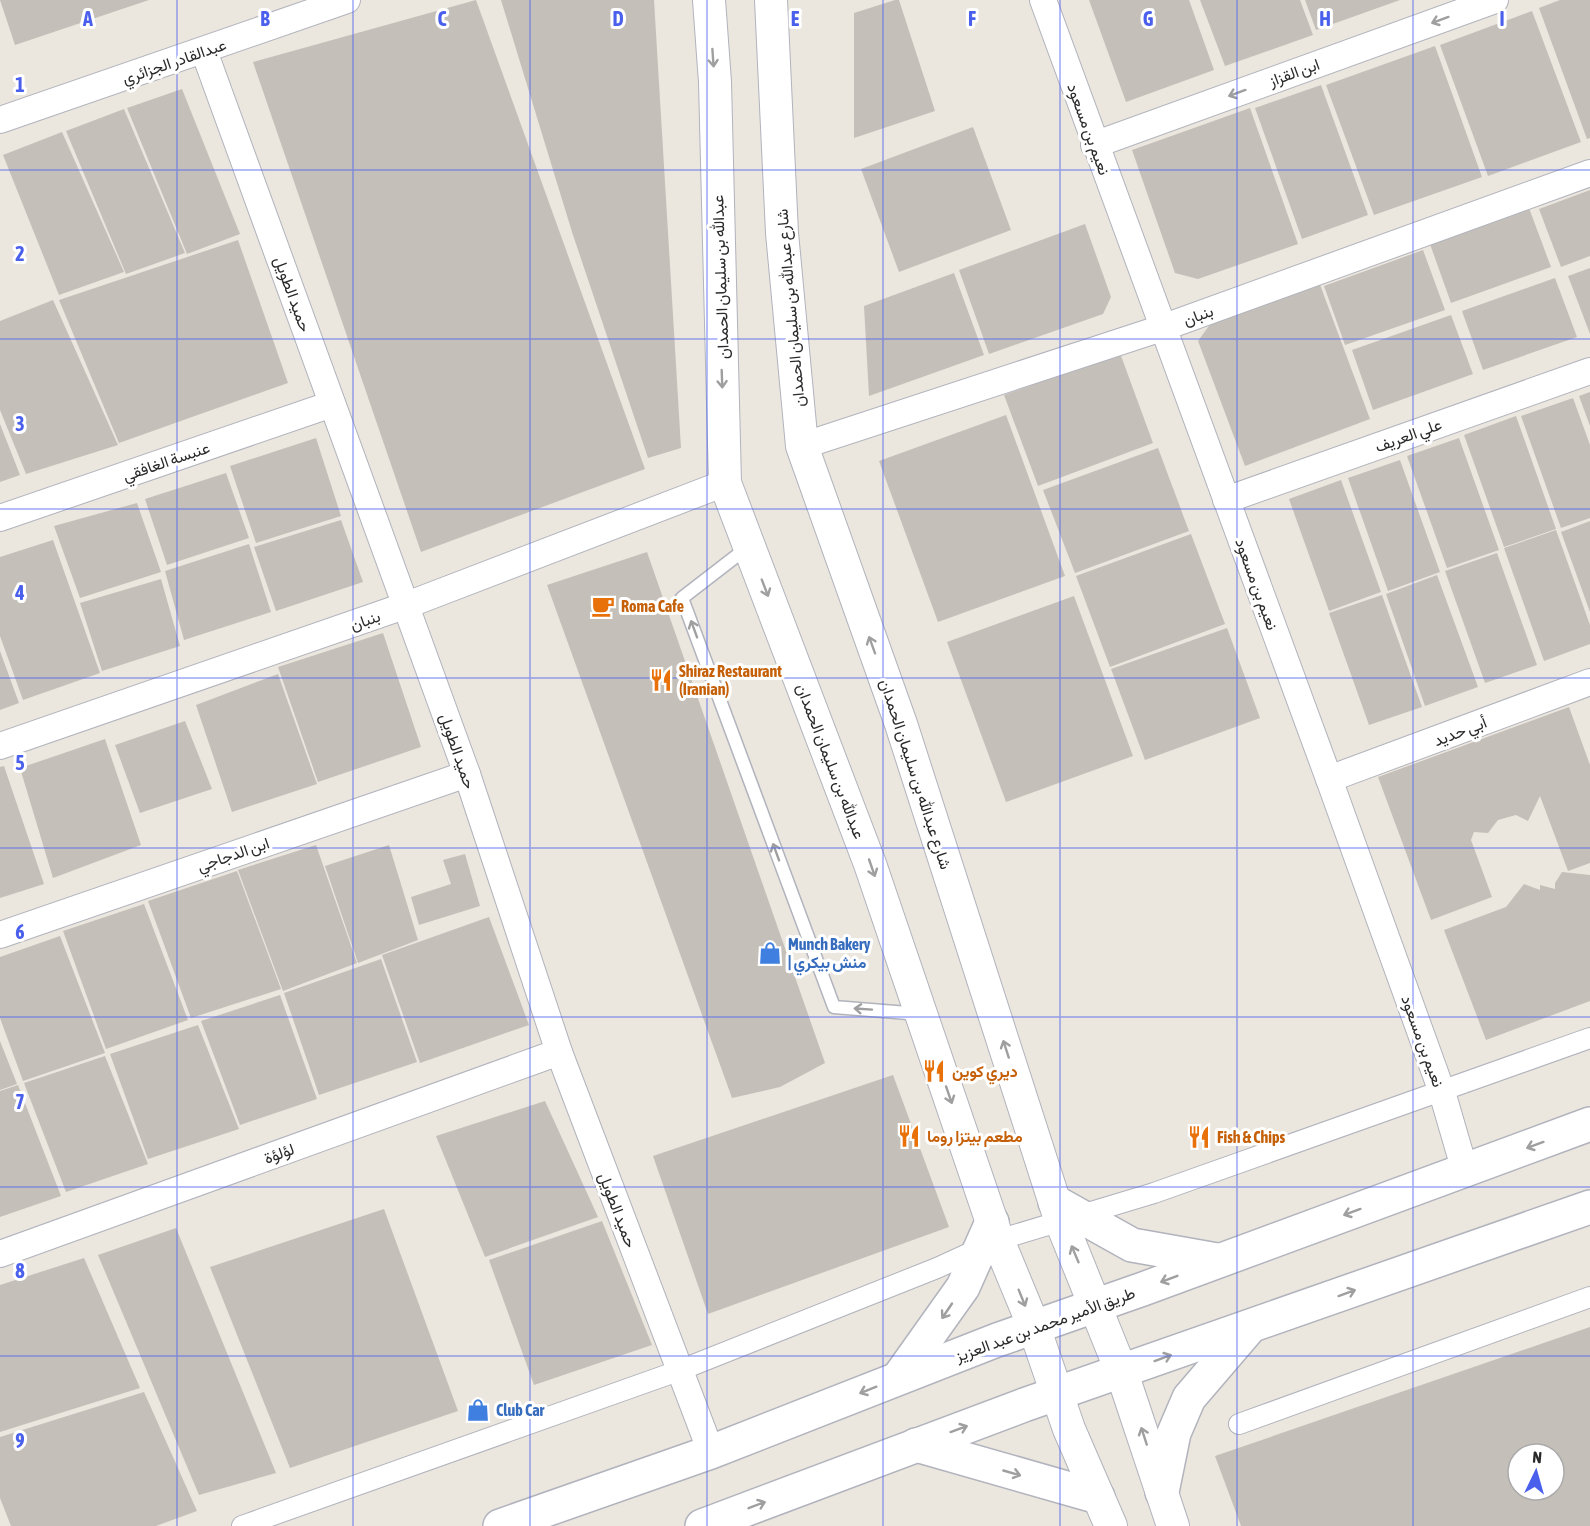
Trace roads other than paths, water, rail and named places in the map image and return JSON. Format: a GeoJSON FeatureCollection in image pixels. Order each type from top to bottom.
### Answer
{"type":"FeatureCollection","features":[{"type":"Feature","properties":{"kind":"main road","name":"طريق الأمير محمد بن عبد العزيز"},"geometry":{"type":"LineString","coordinates":[[500,1526],[711,1452],[899,1377],[1590,1124]]}},
{"type":"Feature","properties":{"kind":"main road"},"geometry":{"type":"LineString","coordinates":[[702,1526],[1057,1394],[1590,1207]]}},
{"type":"Feature","properties":{"kind":"main road"},"geometry":{"type":"LineString","coordinates":[[1064,1212],[1132,1245],[1219,1260]]}},
{"type":"Feature","properties":{"kind":"main road"},"geometry":{"type":"LineString","coordinates":[[899,1377],[963,1287],[991,1237]]}},
{"type":"Feature","properties":{"kind":"main road"},"geometry":{"type":"LineString","coordinates":[[1162,1492],[1174,1433],[1190,1398],[1250,1327]]}},
{"type":"Feature","properties":{"kind":"main road"},"geometry":{"type":"LineString","coordinates":[[916,1445],[1104,1511]]}},
{"type":"Feature","properties":{"kind":"street","name":"عبدالقادر الجزائري"},"geometry":{"type":"LineString","coordinates":[[0,120],[347,0]]}},
{"type":"Feature","properties":{"kind":"street","name":"عبدالله بن سليمان الحمدان"},"geometry":{"type":"LineString","coordinates":[[709,0],[715,82],[725,483],[870,864],[921,1014],[991,1237],[1034,1327],[1070,1430],[1104,1511]]}},
{"type":"Feature","properties":{"kind":"street","name":"شارع عبدالله بن سليمان الحمدان"},"geometry":{"type":"LineString","coordinates":[[771,0],[782,233],[802,447],[901,724],[1064,1212],[1122,1373],[1173,1526]]}},
{"type":"Feature","properties":{"kind":"street","name":"نعيم بن مسعود"},"geometry":{"type":"LineString","coordinates":[[1043,0],[1094,145],[1329,779],[1442,1092],[1465,1171]]}},
{"type":"Feature","properties":{"kind":"street","name":"ابن القزاز"},"geometry":{"type":"LineString","coordinates":[[1094,145],[1495,0]]}},
{"type":"Feature","properties":{"kind":"street","name":"حميد الطويل"},"geometry":{"type":"LineString","coordinates":[[204,51],[467,774],[559,1052],[678,1371],[711,1452]]}},
{"type":"Feature","properties":{"kind":"street","name":"بنبان"},"geometry":{"type":"LineString","coordinates":[[802,447],[1162,328],[1590,173]]}},
{"type":"Feature","properties":{"kind":"street","name":"علي العريف"},"geometry":{"type":"LineString","coordinates":[[1226,500],[1590,371]]}},
{"type":"Feature","properties":{"kind":"street","name":"عنبسة الغافقي"},"geometry":{"type":"LineString","coordinates":[[0,518],[332,404]]}},
{"type":"Feature","properties":{"kind":"street","name":"بنبان"},"geometry":{"type":"LineString","coordinates":[[0,746],[407,605],[725,483]]}},
{"type":"Feature","properties":{"kind":"street","name":"أبي حديد"},"geometry":{"type":"LineString","coordinates":[[1329,779],[1590,682]]}},
{"type":"Feature","properties":{"kind":"street","name":"ابن الدجاجي"},"geometry":{"type":"LineString","coordinates":[[0,935],[467,774]]}},
{"type":"Feature","properties":{"kind":"street"},"geometry":{"type":"LineString","coordinates":[[242,1526],[678,1371],[991,1237],[1064,1212],[1165,1189],[1590,1038]]}},
{"type":"Feature","properties":{"kind":"street","name":"لؤلؤة"},"geometry":{"type":"LineString","coordinates":[[0,1254],[559,1052]]}},
{"type":"Feature","properties":{"kind":"street"},"geometry":{"type":"LineString","coordinates":[[1239,1424],[1590,1297]]}},
{"type":"Feature","properties":{"kind":"lane"},"geometry":{"type":"LineString","coordinates":[[749,546],[682,598],[686,609],[834,1007],[921,1014]]}},
{"type":"Feature","properties":{"kind":"place","name":"Roma Cafe"},"geometry":{"type":"Point","coordinates":[603,606]}},
{"type":"Feature","properties":{"kind":"place","name":"Shiraz Restaurant (Iranian)"},"geometry":{"type":"Point","coordinates":[661,680]}},
{"type":"Feature","properties":{"kind":"place","name":"Munch Bakery | منش بيكري"},"geometry":{"type":"Point","coordinates":[770,953]}},
{"type":"Feature","properties":{"kind":"place","name":"ديري كوين"},"geometry":{"type":"Point","coordinates":[934,1071]}},
{"type":"Feature","properties":{"kind":"place","name":"مطعم بيتزا روما"},"geometry":{"type":"Point","coordinates":[909,1136]}},
{"type":"Feature","properties":{"kind":"place","name":"Fish & Chips"},"geometry":{"type":"Point","coordinates":[1199,1137]}},
{"type":"Feature","properties":{"kind":"place","name":"Club Car"},"geometry":{"type":"Point","coordinates":[478,1410]}}]}
